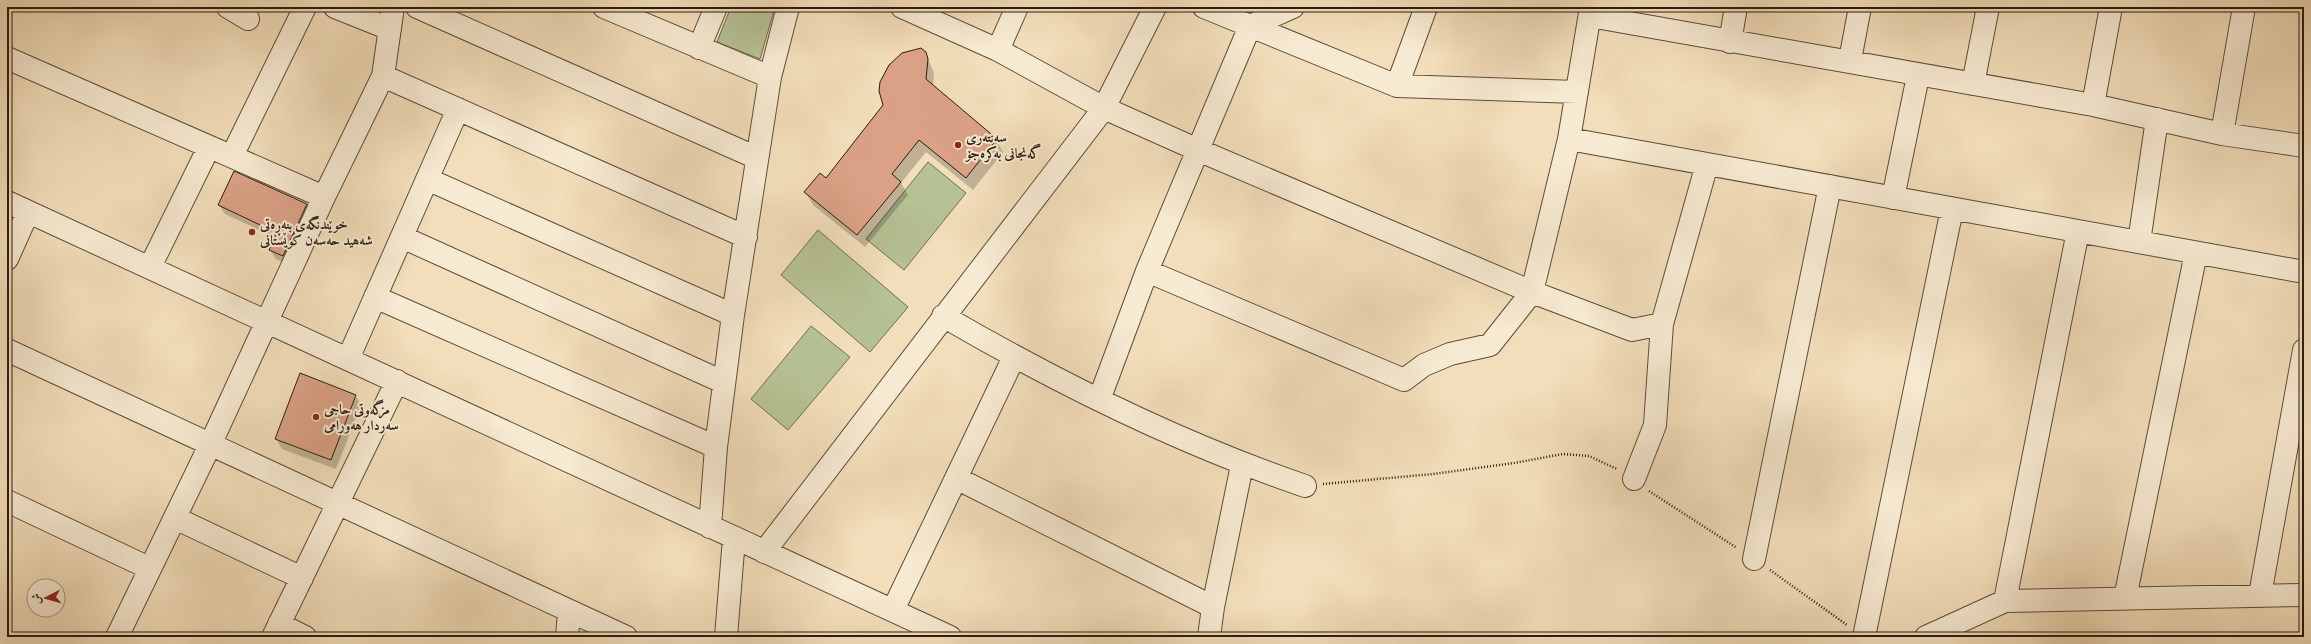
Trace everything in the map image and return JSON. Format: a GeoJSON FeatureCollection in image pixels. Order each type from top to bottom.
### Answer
{"type":"FeatureCollection","features":[{"type":"Feature","properties":{"kind":"street"},"geometry":{"type":"LineString","coordinates":[[228,7],[248,19]]}},
{"type":"Feature","properties":{"kind":"street"},"geometry":{"type":"LineString","coordinates":[[232,156],[305,7]]}},
{"type":"Feature","properties":{"kind":"street"},"geometry":{"type":"LineString","coordinates":[[335,7],[390,29]]}},
{"type":"Feature","properties":{"kind":"street"},"geometry":{"type":"LineString","coordinates":[[117,637],[149,568],[211,443],[324,197],[383,76],[393,7]]}},
{"type":"Feature","properties":{"kind":"street"},"geometry":{"type":"LineString","coordinates":[[417,7],[757,158]]}},
{"type":"Feature","properties":{"kind":"street"},"geometry":{"type":"LineString","coordinates":[[604,7],[770,77]]}},
{"type":"Feature","properties":{"kind":"street"},"geometry":{"type":"LineString","coordinates":[[699,48],[716,7]]}},
{"type":"Feature","properties":{"kind":"street"},"geometry":{"type":"LineString","coordinates":[[710,527],[723,382],[770,77],[788,7]]}},
{"type":"Feature","properties":{"kind":"street"},"geometry":{"type":"LineString","coordinates":[[902,7],[998,50],[1104,108],[1198,150],[1532,292],[1632,330],[1662,324]]}},
{"type":"Feature","properties":{"kind":"street"},"geometry":{"type":"LineString","coordinates":[[998,50],[1017,7]]}},
{"type":"Feature","properties":{"kind":"street"},"geometry":{"type":"LineString","coordinates":[[764,552],[943,316],[1104,108],[1155,7]]}},
{"type":"Feature","properties":{"kind":"street"},"geometry":{"type":"LineString","coordinates":[[1204,7],[1397,86],[1577,92]]}},
{"type":"Feature","properties":{"kind":"street"},"geometry":{"type":"LineString","coordinates":[[1099,400],[1147,270],[1250,26],[1293,7]]}},
{"type":"Feature","properties":{"kind":"street"},"geometry":{"type":"LineString","coordinates":[[1397,86],[1426,7]]}},
{"type":"Feature","properties":{"kind":"street"},"geometry":{"type":"LineString","coordinates":[[1730,42],[1736,7]]}},
{"type":"Feature","properties":{"kind":"street"},"geometry":{"type":"LineString","coordinates":[[1850,60],[1860,7]]}},
{"type":"Feature","properties":{"kind":"street"},"geometry":{"type":"LineString","coordinates":[[1973,84],[1988,7]]}},
{"type":"Feature","properties":{"kind":"street"},"geometry":{"type":"LineString","coordinates":[[2093,105],[2111,7]]}},
{"type":"Feature","properties":{"kind":"street"},"geometry":{"type":"LineString","coordinates":[[2222,134],[2244,7]]}},
{"type":"Feature","properties":{"kind":"street"},"geometry":{"type":"LineString","coordinates":[[1147,270],[1404,380],[1431,362],[1450,354],[1490,345],[1532,292],[1569,139],[1591,11],[1730,42],[1850,60],[1918,76],[2093,105],[2222,134],[2304,146]]}},
{"type":"Feature","properties":{"kind":"street"},"geometry":{"type":"LineString","coordinates":[[7,58],[324,197]]}},
{"type":"Feature","properties":{"kind":"street"},"geometry":{"type":"LineString","coordinates":[[383,76],[746,237]]}},
{"type":"Feature","properties":{"kind":"street"},"geometry":{"type":"LineString","coordinates":[[1893,198],[1918,76]]}},
{"type":"Feature","properties":{"kind":"street"},"geometry":{"type":"LineString","coordinates":[[348,359],[458,109]]}},
{"type":"Feature","properties":{"kind":"street"},"geometry":{"type":"LineString","coordinates":[[2139,242],[2157,119]]}},
{"type":"Feature","properties":{"kind":"street"},"geometry":{"type":"LineString","coordinates":[[1569,139],[2304,272]]}},
{"type":"Feature","properties":{"kind":"street"},"geometry":{"type":"LineString","coordinates":[[150,267],[209,147]]}},
{"type":"Feature","properties":{"kind":"street"},"geometry":{"type":"LineString","coordinates":[[1634,479],[1655,425],[1662,324],[1707,164]]}},
{"type":"Feature","properties":{"kind":"street"},"geometry":{"type":"LineString","coordinates":[[427,179],[733,316]]}},
{"type":"Feature","properties":{"kind":"street"},"geometry":{"type":"LineString","coordinates":[[1754,559],[1830,186]]}},
{"type":"Feature","properties":{"kind":"street"},"geometry":{"type":"LineString","coordinates":[[7,202],[950,637]]}},
{"type":"Feature","properties":{"kind":"street"},"geometry":{"type":"LineString","coordinates":[[1858,633],[1952,208]]}},
{"type":"Feature","properties":{"kind":"street"},"geometry":{"type":"LineString","coordinates":[[7,259],[28,212]]}},
{"type":"Feature","properties":{"kind":"street"},"geometry":{"type":"LineString","coordinates":[[2005,601],[2078,231]]}},
{"type":"Feature","properties":{"kind":"street"},"geometry":{"type":"LineString","coordinates":[[402,237],[723,382]]}},
{"type":"Feature","properties":{"kind":"street"},"geometry":{"type":"LineString","coordinates":[[2124,598],[2196,253]]}},
{"type":"Feature","properties":{"kind":"street"},"geometry":{"type":"LineString","coordinates":[[375,297],[716,447]]}},
{"type":"Feature","properties":{"kind":"street"},"geometry":{"type":"LineString","coordinates":[[943,316],[1014,357],[1099,400],[1242,465],[1305,486]]}},
{"type":"Feature","properties":{"kind":"street"},"geometry":{"type":"LineString","coordinates":[[7,350],[211,443],[337,504],[626,637]]}},
{"type":"Feature","properties":{"kind":"street"},"geometry":{"type":"LineString","coordinates":[[2260,595],[2304,350]]}},
{"type":"Feature","properties":{"kind":"street"},"geometry":{"type":"LineString","coordinates":[[893,610],[1014,357]]}},
{"type":"Feature","properties":{"kind":"street"},"geometry":{"type":"LineString","coordinates":[[305,637],[276,631],[397,381]]}},
{"type":"Feature","properties":{"kind":"street"},"geometry":{"type":"LineString","coordinates":[[1209,637],[1213,607],[1242,465]]}},
{"type":"Feature","properties":{"kind":"street"},"geometry":{"type":"LineString","coordinates":[[956,478],[1213,607]]}},
{"type":"Feature","properties":{"kind":"street"},"geometry":{"type":"LineString","coordinates":[[7,501],[149,568]]}},
{"type":"Feature","properties":{"kind":"street"},"geometry":{"type":"LineString","coordinates":[[174,518],[302,578]]}},
{"type":"Feature","properties":{"kind":"street"},"geometry":{"type":"LineString","coordinates":[[726,637],[734,538]]}},
{"type":"Feature","properties":{"kind":"street"},"geometry":{"type":"LineString","coordinates":[[1926,637],[2005,601],[2304,595]]}},
{"type":"Feature","properties":{"kind":"street"},"geometry":{"type":"LineString","coordinates":[[567,637],[569,610]]}},
{"type":"Feature","properties":{"kind":"path"},"geometry":{"type":"LineString","coordinates":[[1305,486],[1440,473],[1514,463],[1563,454],[1588,456],[1634,479],[1666,503],[1754,559],[1858,633]]}},
{"type":"Feature","properties":{"kind":"green space"},"geometry":{"type":"Polygon","coordinates":[[[731,7],[775,7],[760,59],[717,42],[731,7]]]}},
{"type":"Feature","properties":{"kind":"green space"},"geometry":{"type":"Polygon","coordinates":[[[928,162],[966,193],[904,270],[866,239],[928,162]]]}},
{"type":"Feature","properties":{"kind":"green space"},"geometry":{"type":"Polygon","coordinates":[[[818,230],[908,307],[870,352],[781,275],[818,230]]]}},
{"type":"Feature","properties":{"kind":"green space"},"geometry":{"type":"Polygon","coordinates":[[[811,326],[850,357],[788,430],[751,399],[811,326]]]}},
{"type":"Feature","properties":{"kind":"building","name":"سەنتەری گەنجانی بەکرەجۆ"},"geometry":{"type":"Polygon","coordinates":[[[921,48],[926,52],[928,59],[926,79],[997,139],[966,178],[919,140],[892,174],[901,182],[857,235],[804,192],[820,173],[826,178],[883,105],[879,91],[880,82],[889,65],[902,53],[921,48]]]}},
{"type":"Feature","properties":{"kind":"building"},"geometry":{"type":"Polygon","coordinates":[[[234,171],[307,204],[283,256],[269,250],[277,233],[218,205],[234,171]]]}},
{"type":"Feature","properties":{"kind":"building","name":"مزگەوتی حاجی سەردار هەورامی"},"geometry":{"type":"Polygon","coordinates":[[[300,373],[356,395],[331,460],[275,439],[300,373]]]}},
{"type":"Feature","properties":{"kind":"place","name":"سەنتەری گەنجانی بەکرەجۆ"},"geometry":{"type":"Point","coordinates":[958,145]}},
{"type":"Feature","properties":{"kind":"place","name":"خوێندنگەی بنەڕەتی شەهید حەسەن کوێستانی"},"geometry":{"type":"Point","coordinates":[252,232]}},
{"type":"Feature","properties":{"kind":"place","name":"مزگەوتی حاجی سەردار هەورامی"},"geometry":{"type":"Point","coordinates":[316,417]}}]}
